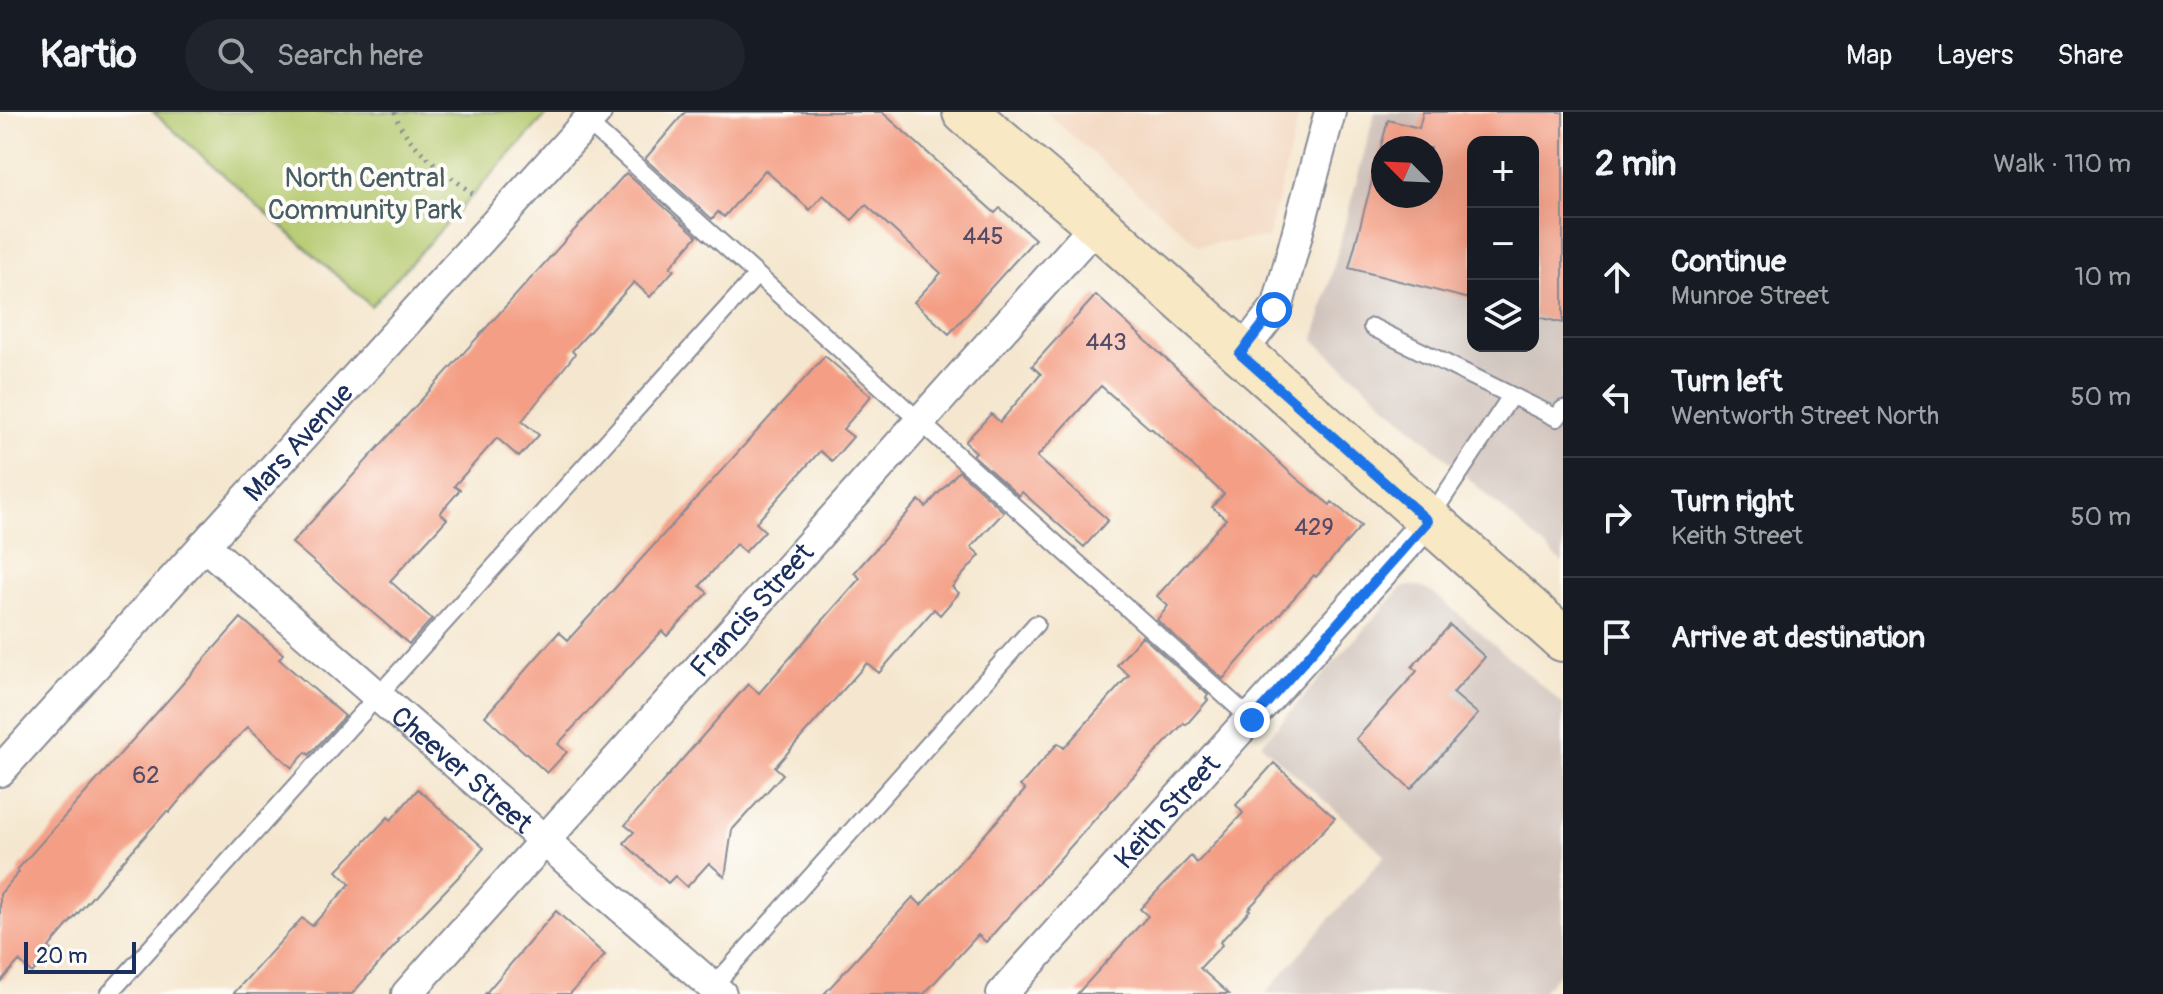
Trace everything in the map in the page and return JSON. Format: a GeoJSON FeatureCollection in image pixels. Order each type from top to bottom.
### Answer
{"type":"FeatureCollection","features":[{"type":"Feature","properties":{"kind":"main road"},"geometry":{"type":"LineString","coordinates":[[965,112],[1097,224],[1563,639]]}},
{"type":"Feature","properties":{"kind":"street"},"geometry":{"type":"LineString","coordinates":[[1240,354],[1278,305],[1330,112]]}},
{"type":"Feature","properties":{"kind":"street","name":"Mars Avenue"},"geometry":{"type":"LineString","coordinates":[[0,771],[592,117]]}},
{"type":"Feature","properties":{"kind":"street","name":"Francis Street"},"geometry":{"type":"LineString","coordinates":[[407,994],[1097,224]]}},
{"type":"Feature","properties":{"kind":"street","name":"Keith Street"},"geometry":{"type":"LineString","coordinates":[[1002,994],[1428,521]]}},
{"type":"Feature","properties":{"kind":"street","name":"Cheever Street"},"geometry":{"type":"LineString","coordinates":[[204,545],[713,992]]}},
{"type":"Feature","properties":{"kind":"lane"},"geometry":{"type":"LineString","coordinates":[[592,117],[757,275],[1252,720]]}},
{"type":"Feature","properties":{"kind":"lane"},"geometry":{"type":"LineString","coordinates":[[109,994],[757,275]]}},
{"type":"Feature","properties":{"kind":"lane"},"geometry":{"type":"LineString","coordinates":[[1372,327],[1557,418],[1563,409]]}},
{"type":"Feature","properties":{"kind":"lane"},"geometry":{"type":"LineString","coordinates":[[1428,521],[1511,396]]}},
{"type":"Feature","properties":{"kind":"lane"},"geometry":{"type":"LineString","coordinates":[[713,992],[1036,624]]}},
{"type":"Feature","properties":{"kind":"path"},"geometry":{"type":"LineString","coordinates":[[395,112],[404,133],[415,145],[500,217]]}},
{"type":"Feature","properties":{"kind":"shaded area"},"geometry":{"type":"Polygon","coordinates":[[[1045,112],[1300,112],[1268,238],[1198,245],[1045,112]]]}},
{"type":"Feature","properties":{"kind":"shaded area"},"geometry":{"type":"Polygon","coordinates":[[[1375,112],[1563,112],[1563,563],[1314,340],[1375,112]]]}},
{"type":"Feature","properties":{"kind":"shaded area"},"geometry":{"type":"Polygon","coordinates":[[[1419,586],[1435,594],[1563,704],[1563,969],[1540,994],[1265,994],[1385,855],[1261,744],[1401,588],[1419,586]]]}},
{"type":"Feature","properties":{"kind":"green space","name":"North Central Community Park"},"geometry":{"type":"Polygon","coordinates":[[[153,112],[549,112],[371,306],[153,112]]]}},
{"type":"Feature","properties":{"kind":"building"},"geometry":{"type":"Polygon","coordinates":[[[685,112],[882,112],[995,213],[1000,208],[1035,239],[949,334],[914,302],[941,273],[866,205],[852,220],[823,195],[810,210],[765,170],[724,217],[718,212],[712,219],[645,159],[685,112]]]}},
{"type":"Feature","properties":{"kind":"building"},"geometry":{"type":"Polygon","coordinates":[[[1423,112],[1563,112],[1563,323],[1539,317],[1539,136],[1467,136],[1467,298],[1349,268],[1371,185],[1371,208],[1443,208],[1443,136],[1384,136],[1388,120],[1419,128],[1423,112]]]}},
{"type":"Feature","properties":{"kind":"building"},"geometry":{"type":"Polygon","coordinates":[[[626,173],[697,236],[670,267],[674,270],[650,297],[634,282],[572,351],[575,354],[522,421],[539,435],[519,457],[497,438],[454,486],[460,490],[440,513],[447,519],[390,581],[432,619],[409,644],[292,543],[626,173]]]}},
{"type":"Feature","properties":{"kind":"building"},"geometry":{"type":"Polygon","coordinates":[[[1096,295],[1295,477],[1361,526],[1223,679],[1157,620],[1168,606],[1157,596],[1226,519],[1212,507],[1224,494],[1101,386],[1037,457],[1108,520],[1084,547],[1022,492],[1019,496],[973,455],[976,452],[965,442],[991,414],[1000,422],[1041,374],[1032,366],[1096,295]]]}},
{"type":"Feature","properties":{"kind":"building"},"geometry":{"type":"Polygon","coordinates":[[[825,356],[871,396],[843,429],[853,437],[832,461],[820,451],[756,523],[765,531],[745,552],[736,544],[700,586],[708,593],[667,636],[662,631],[558,744],[567,752],[547,773],[485,716],[559,632],[568,640],[825,356]]]}},
{"type":"Feature","properties":{"kind":"building"},"geometry":{"type":"Polygon","coordinates":[[[959,471],[1004,512],[971,547],[980,555],[952,587],[959,593],[940,615],[934,609],[879,673],[867,663],[775,767],[783,774],[732,830],[725,877],[709,863],[687,887],[675,876],[668,883],[624,843],[634,832],[625,825],[748,684],[759,693],[860,578],[854,573],[919,500],[926,507],[959,471]]]}},
{"type":"Feature","properties":{"kind":"building"},"geometry":{"type":"Polygon","coordinates":[[[241,618],[283,654],[279,659],[345,716],[309,755],[306,752],[292,768],[248,727],[206,768],[116,869],[49,947],[52,950],[32,973],[19,961],[0,982],[0,894],[19,872],[17,870],[241,618]]]}},
{"type":"Feature","properties":{"kind":"building"},"geometry":{"type":"Polygon","coordinates":[[[1450,625],[1485,657],[1453,693],[1478,714],[1411,789],[1356,739],[1417,671],[1412,667],[1450,625]]]}},
{"type":"Feature","properties":{"kind":"building"},"geometry":{"type":"Polygon","coordinates":[[[1142,636],[1208,695],[1208,700],[1186,725],[1184,723],[1127,783],[986,942],[978,935],[924,994],[824,994],[913,897],[921,905],[1025,790],[1020,786],[1058,743],[1064,748],[1129,675],[1117,665],[1142,636]]]}},
{"type":"Feature","properties":{"kind":"building"},"geometry":{"type":"Polygon","coordinates":[[[1274,763],[1335,818],[1248,909],[1220,942],[1222,945],[1200,968],[1229,994],[1077,994],[1148,916],[1140,909],[1191,856],[1197,863],[1243,813],[1236,805],[1274,763]]]}},
{"type":"Feature","properties":{"kind":"building"},"geometry":{"type":"Polygon","coordinates":[[[418,789],[484,848],[465,870],[352,994],[233,994],[302,918],[312,926],[350,884],[337,871],[388,817],[391,820],[418,789]]]}},
{"type":"Feature","properties":{"kind":"building"},"geometry":{"type":"Polygon","coordinates":[[[556,911],[605,955],[570,994],[485,994],[556,911]]]}},
{"type":"Feature","properties":{"kind":"route"},"geometry":{"type":"LineString","coordinates":[[1252,720],[1428,521],[1240,354],[1274,310]]}}]}
